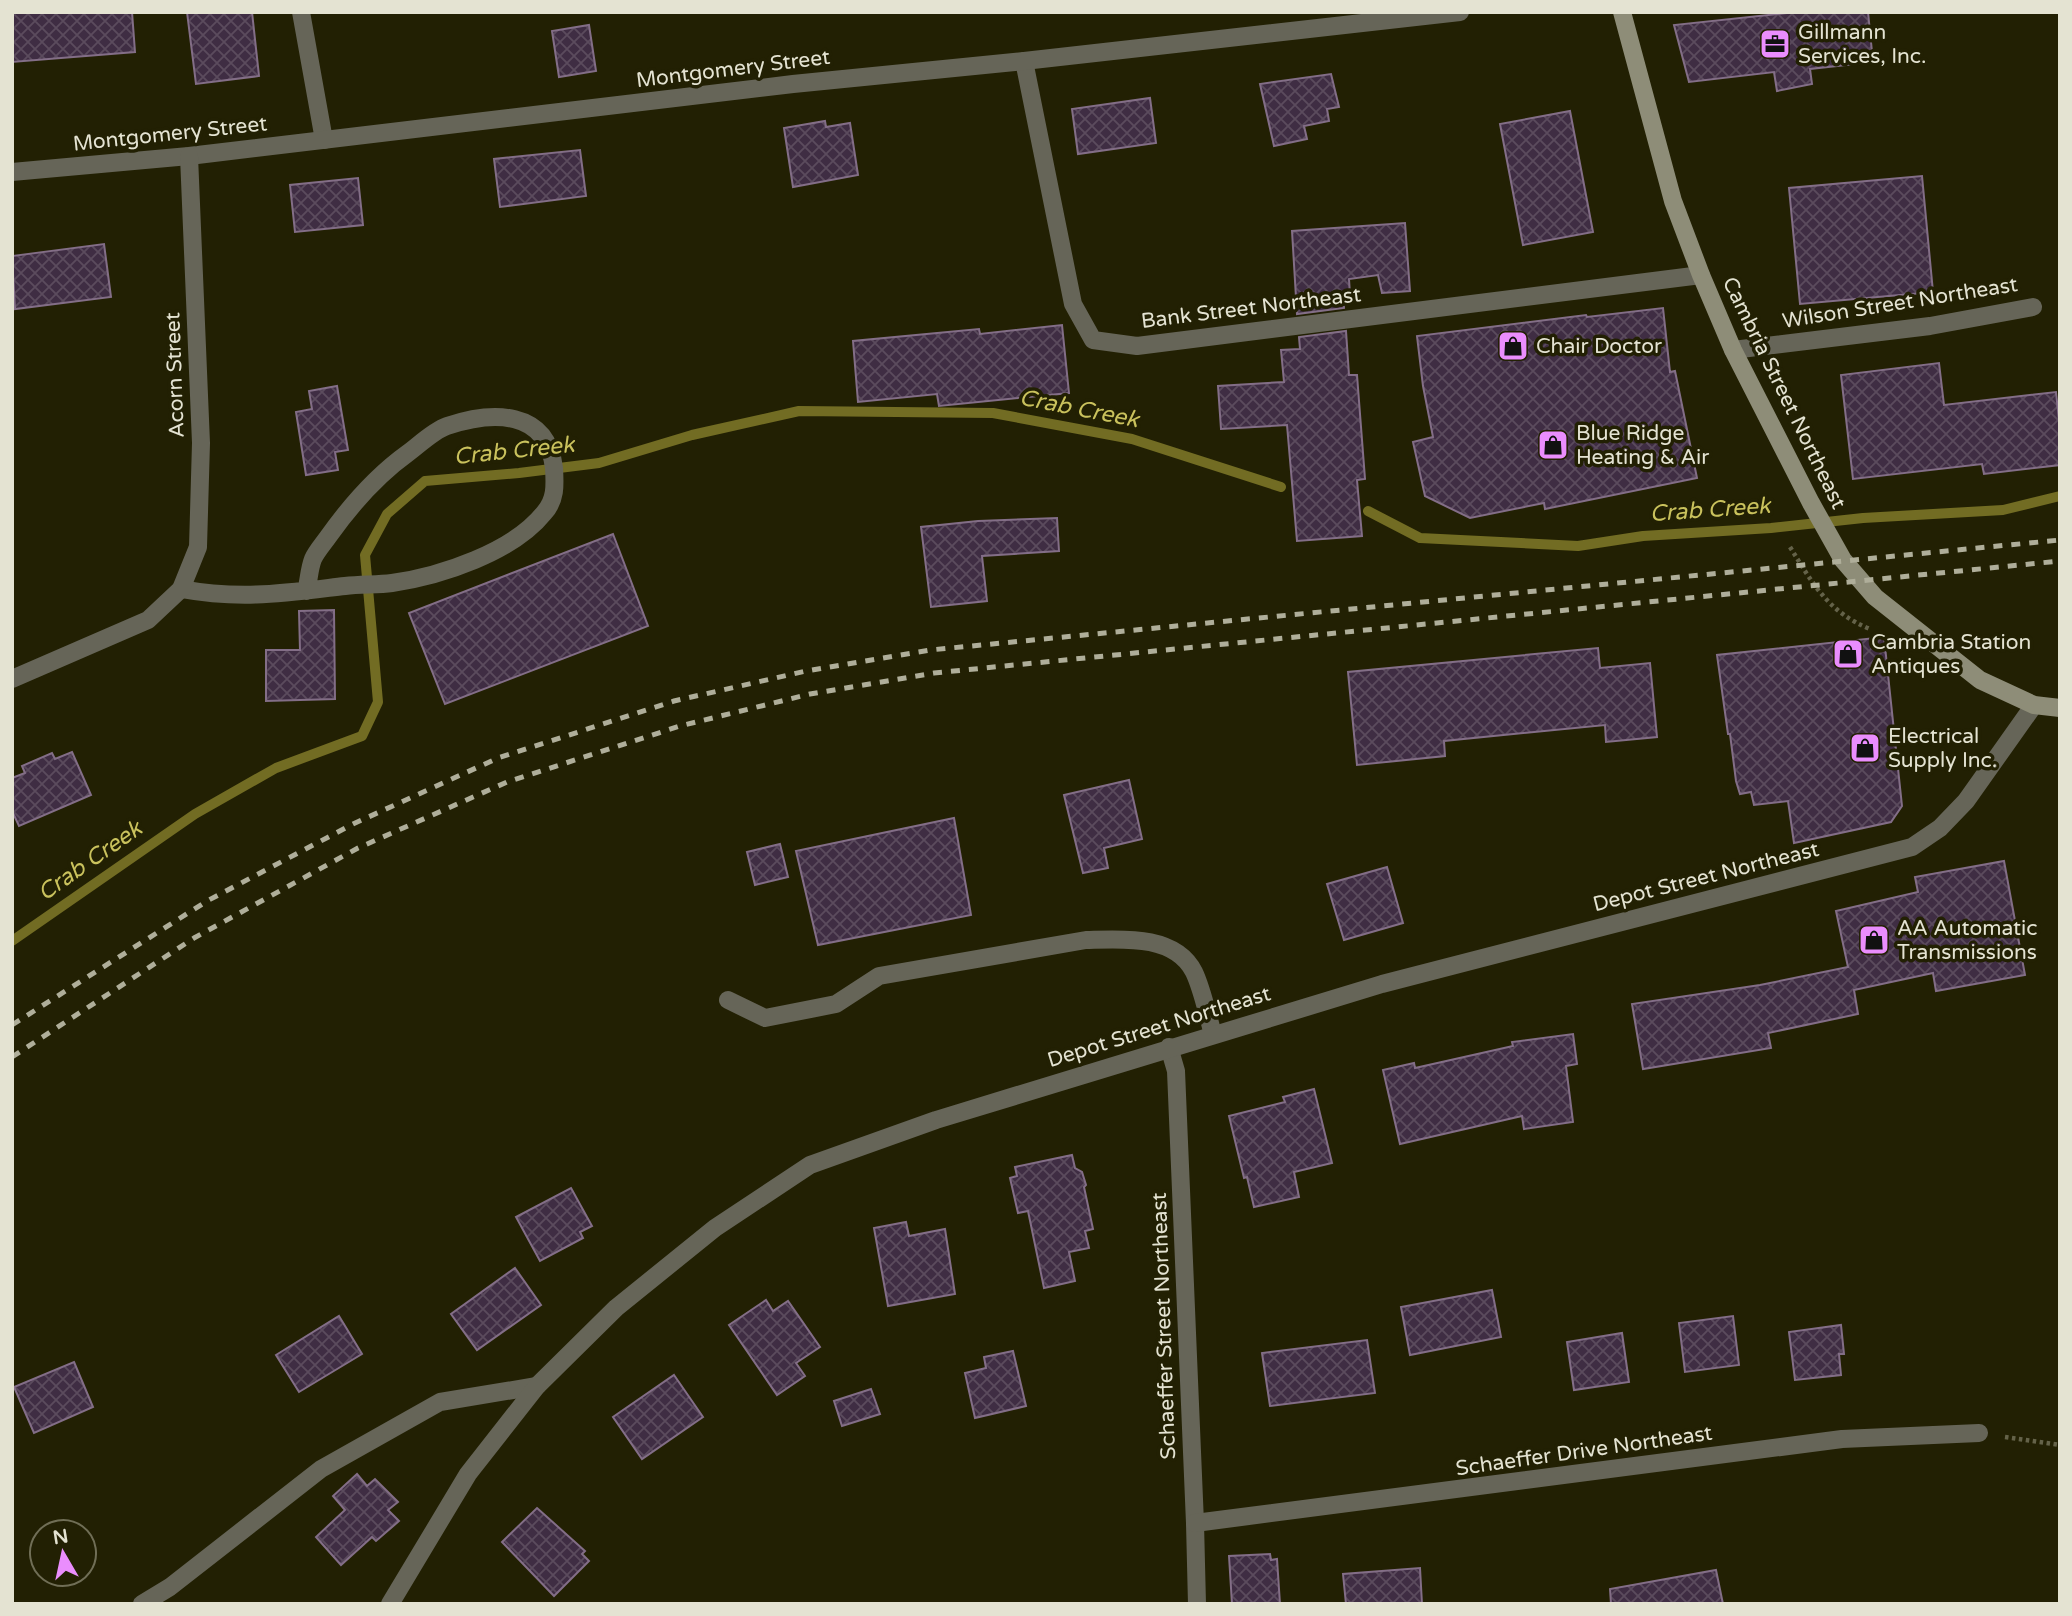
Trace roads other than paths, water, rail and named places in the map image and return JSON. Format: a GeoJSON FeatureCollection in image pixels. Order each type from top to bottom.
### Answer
{"type":"FeatureCollection","features":[{"type":"Feature","properties":{"kind":"main road","name":"Cambria Street Northeast"},"geometry":{"type":"LineString","coordinates":[[1622,12],[1674,201],[1701,275],[1733,351],[1832,541],[1858,580],[1895,613],[1980,680],[2034,705]]}},
{"type":"Feature","properties":{"kind":"main road"},"geometry":{"type":"LineString","coordinates":[[2034,705],[2060,708]]}},
{"type":"Feature","properties":{"kind":"street"},"geometry":{"type":"LineString","coordinates":[[301,12],[324,140]]}},
{"type":"Feature","properties":{"kind":"street","name":"Montgomery Street"},"geometry":{"type":"LineString","coordinates":[[12,172],[189,156],[793,84],[1460,12]]}},
{"type":"Feature","properties":{"kind":"street","name":"Bank Street Northeast"},"geometry":{"type":"LineString","coordinates":[[1024,61],[1073,304],[1093,340],[1137,346],[1701,275]]}},
{"type":"Feature","properties":{"kind":"street","name":"Acorn Street"},"geometry":{"type":"LineString","coordinates":[[181,589],[198,547],[201,443],[189,156]]}},
{"type":"Feature","properties":{"kind":"street","name":"Wilson Street Northeast"},"geometry":{"type":"LineString","coordinates":[[1733,351],[1930,326],[2032,307]]}},
{"type":"Feature","properties":{"kind":"street"},"geometry":{"type":"LineString","coordinates":[[12,679],[148,620],[181,589],[217,595],[263,596],[306,591],[348,585],[393,583],[447,569],[497,550],[524,532],[546,512],[556,489],[552,450],[534,426],[497,415],[444,427],[367,487],[313,558],[306,591]]}},
{"type":"Feature","properties":{"kind":"street","name":"Depot Street Northeast"},"geometry":{"type":"LineString","coordinates":[[390,1604],[468,1474],[537,1386],[616,1308],[715,1228],[810,1164],[936,1120],[1382,984],[1912,848],[1940,828],[1966,801],[2034,705]]}},
{"type":"Feature","properties":{"kind":"street"},"geometry":{"type":"LineString","coordinates":[[728,1000],[765,1018],[836,1004],[879,976],[1086,940],[1120,939],[1152,942],[1176,952],[1193,971],[1213,1034]]}},
{"type":"Feature","properties":{"kind":"street","name":"Schaeffer Street Northeast"},"geometry":{"type":"LineString","coordinates":[[1169,1047],[1176,1071],[1197,1604]]}},
{"type":"Feature","properties":{"kind":"street"},"geometry":{"type":"LineString","coordinates":[[142,1604],[170,1587],[321,1469],[440,1402],[537,1386]]}},
{"type":"Feature","properties":{"kind":"street","name":"Schaeffer Drive Northeast"},"geometry":{"type":"LineString","coordinates":[[1195,1524],[1842,1439],[1979,1433]]}},
{"type":"Feature","properties":{"kind":"waterway","name":"Crab Creek"},"geometry":{"type":"LineString","coordinates":[[12,941],[195,814],[276,768],[362,736],[378,702],[365,555],[387,514],[425,481],[599,463],[692,435],[799,411],[993,413],[1132,439],[1281,487]]}},
{"type":"Feature","properties":{"kind":"waterway","name":"Crab Creek"},"geometry":{"type":"LineString","coordinates":[[1368,511],[1420,538],[1578,546],[1643,536],[1771,528],[1863,518],[2003,510],[2060,496]]}},
{"type":"Feature","properties":{"kind":"railway"},"geometry":{"type":"LineString","coordinates":[[12,1025],[207,901],[353,824],[498,758],[674,701],[806,671],[930,650],[2060,540]]}},
{"type":"Feature","properties":{"kind":"railway"},"geometry":{"type":"LineString","coordinates":[[12,1057],[194,938],[358,848],[507,782],[680,726],[810,694],[934,673],[2060,561]]}},
{"type":"Feature","properties":{"kind":"place","name":"Gillmann Services, Inc."},"geometry":{"type":"Point","coordinates":[1775,44]}},
{"type":"Feature","properties":{"kind":"place","name":"Chair Doctor"},"geometry":{"type":"Point","coordinates":[1513,346]}},
{"type":"Feature","properties":{"kind":"place","name":"Blue Ridge Heating & Air"},"geometry":{"type":"Point","coordinates":[1553,445]}},
{"type":"Feature","properties":{"kind":"place","name":"Cambria Station Antiques"},"geometry":{"type":"Point","coordinates":[1848,654]}},
{"type":"Feature","properties":{"kind":"place","name":"Electrical Supply Inc."},"geometry":{"type":"Point","coordinates":[1865,748]}},
{"type":"Feature","properties":{"kind":"place","name":"AA Automatic Transmissions"},"geometry":{"type":"Point","coordinates":[1874,940]}}]}
